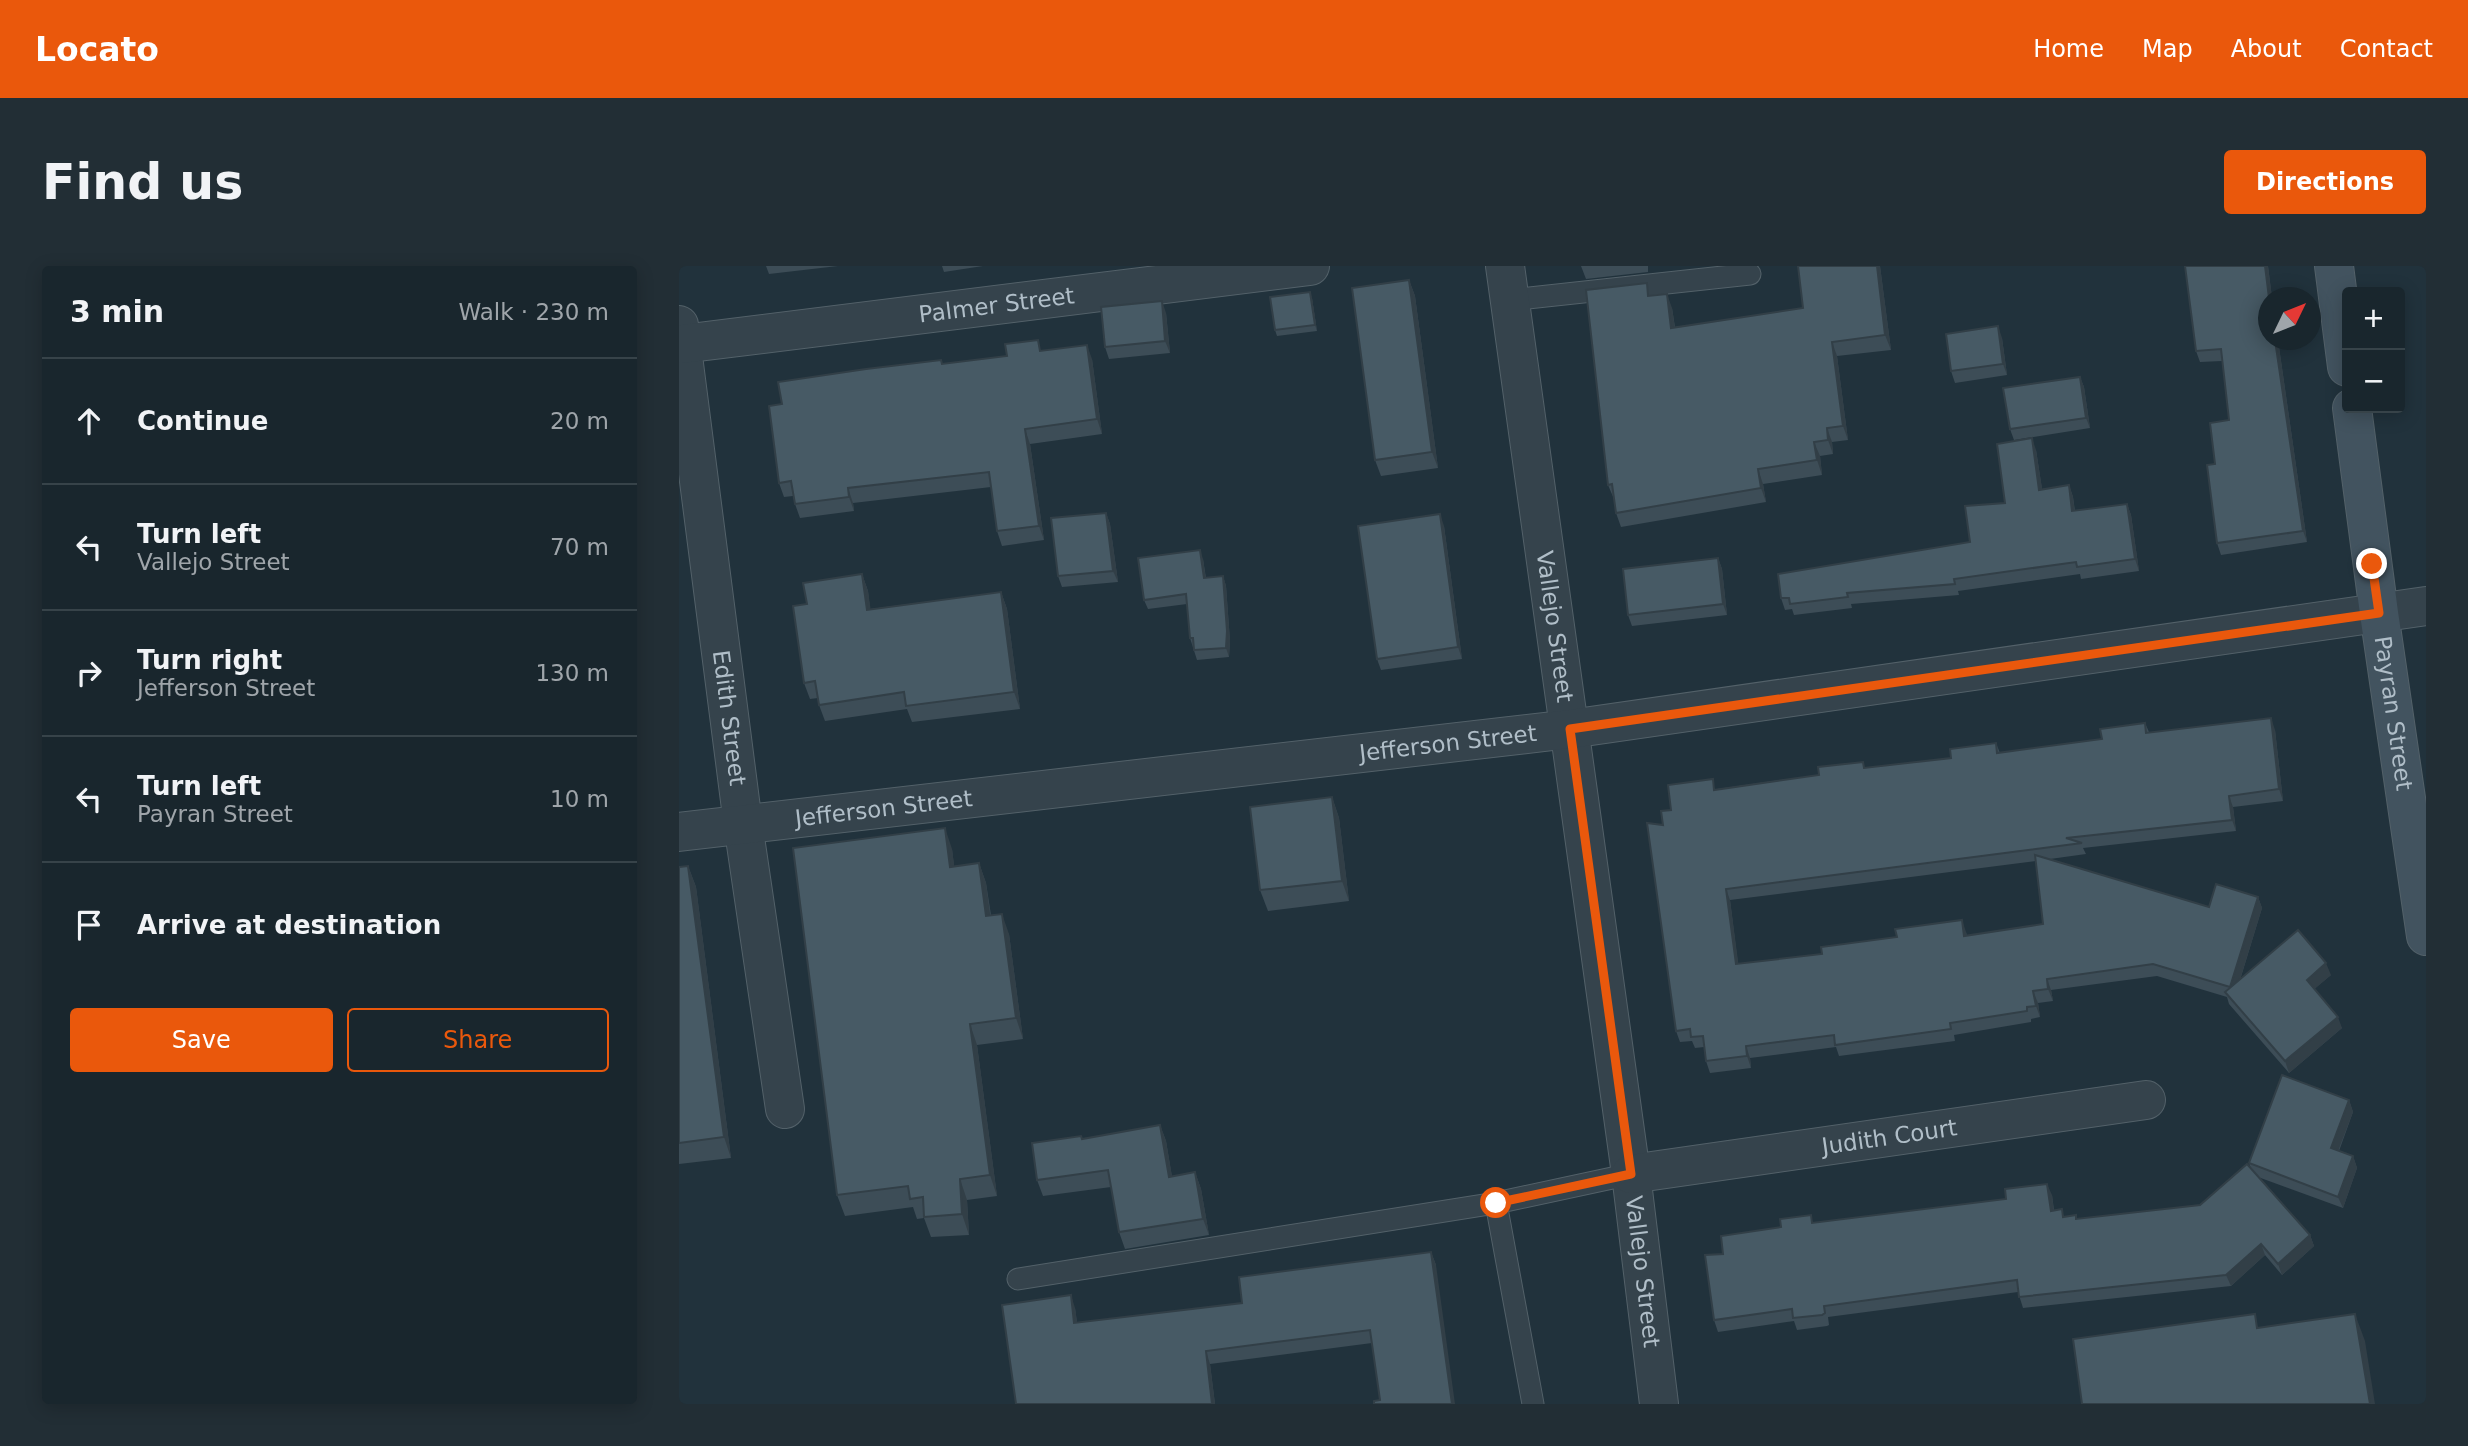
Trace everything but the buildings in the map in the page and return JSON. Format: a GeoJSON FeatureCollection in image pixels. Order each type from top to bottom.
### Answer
{"type":"FeatureCollection","features":[{"type":"Feature","properties":{"kind":"main road"},"geometry":{"type":"LineString","coordinates":[[2334,266],[2345,350]]}},
{"type":"Feature","properties":{"kind":"main road","name":"Payran Street"},"geometry":{"type":"LineString","coordinates":[[2354,413],[2379,613],[2426,936]]}},
{"type":"Feature","properties":{"kind":"street","name":"Palmer Street"},"geometry":{"type":"LineString","coordinates":[[680,335],[1310,266]]}},
{"type":"Feature","properties":{"kind":"street","name":"Vallejo Street"},"geometry":{"type":"LineString","coordinates":[[1508,283],[1631,1174],[1659,1404]]}},
{"type":"Feature","properties":{"kind":"street","name":"Edith Street"},"geometry":{"type":"LineString","coordinates":[[680,335],[743,824],[785,1109]]}},
{"type":"Feature","properties":{"kind":"street","name":"Jefferson Street"},"geometry":{"type":"LineString","coordinates":[[679,832],[1570,729],[2426,606]]}},
{"type":"Feature","properties":{"kind":"street","name":"Judith Court"},"geometry":{"type":"LineString","coordinates":[[1631,1174],[2146,1100]]}},
{"type":"Feature","properties":{"kind":"lane"},"geometry":{"type":"LineString","coordinates":[[1508,283],[1749,274]]}},
{"type":"Feature","properties":{"kind":"lane"},"geometry":{"type":"LineString","coordinates":[[1018,1279],[1496,1203],[1631,1174]]}},
{"type":"Feature","properties":{"kind":"lane"},"geometry":{"type":"LineString","coordinates":[[1496,1203],[1532,1404]]}},
{"type":"Feature","properties":{"kind":"route"},"geometry":{"type":"LineString","coordinates":[[1496,1203],[1631,1174],[1570,729],[2379,613],[2372,564]]}}]}
